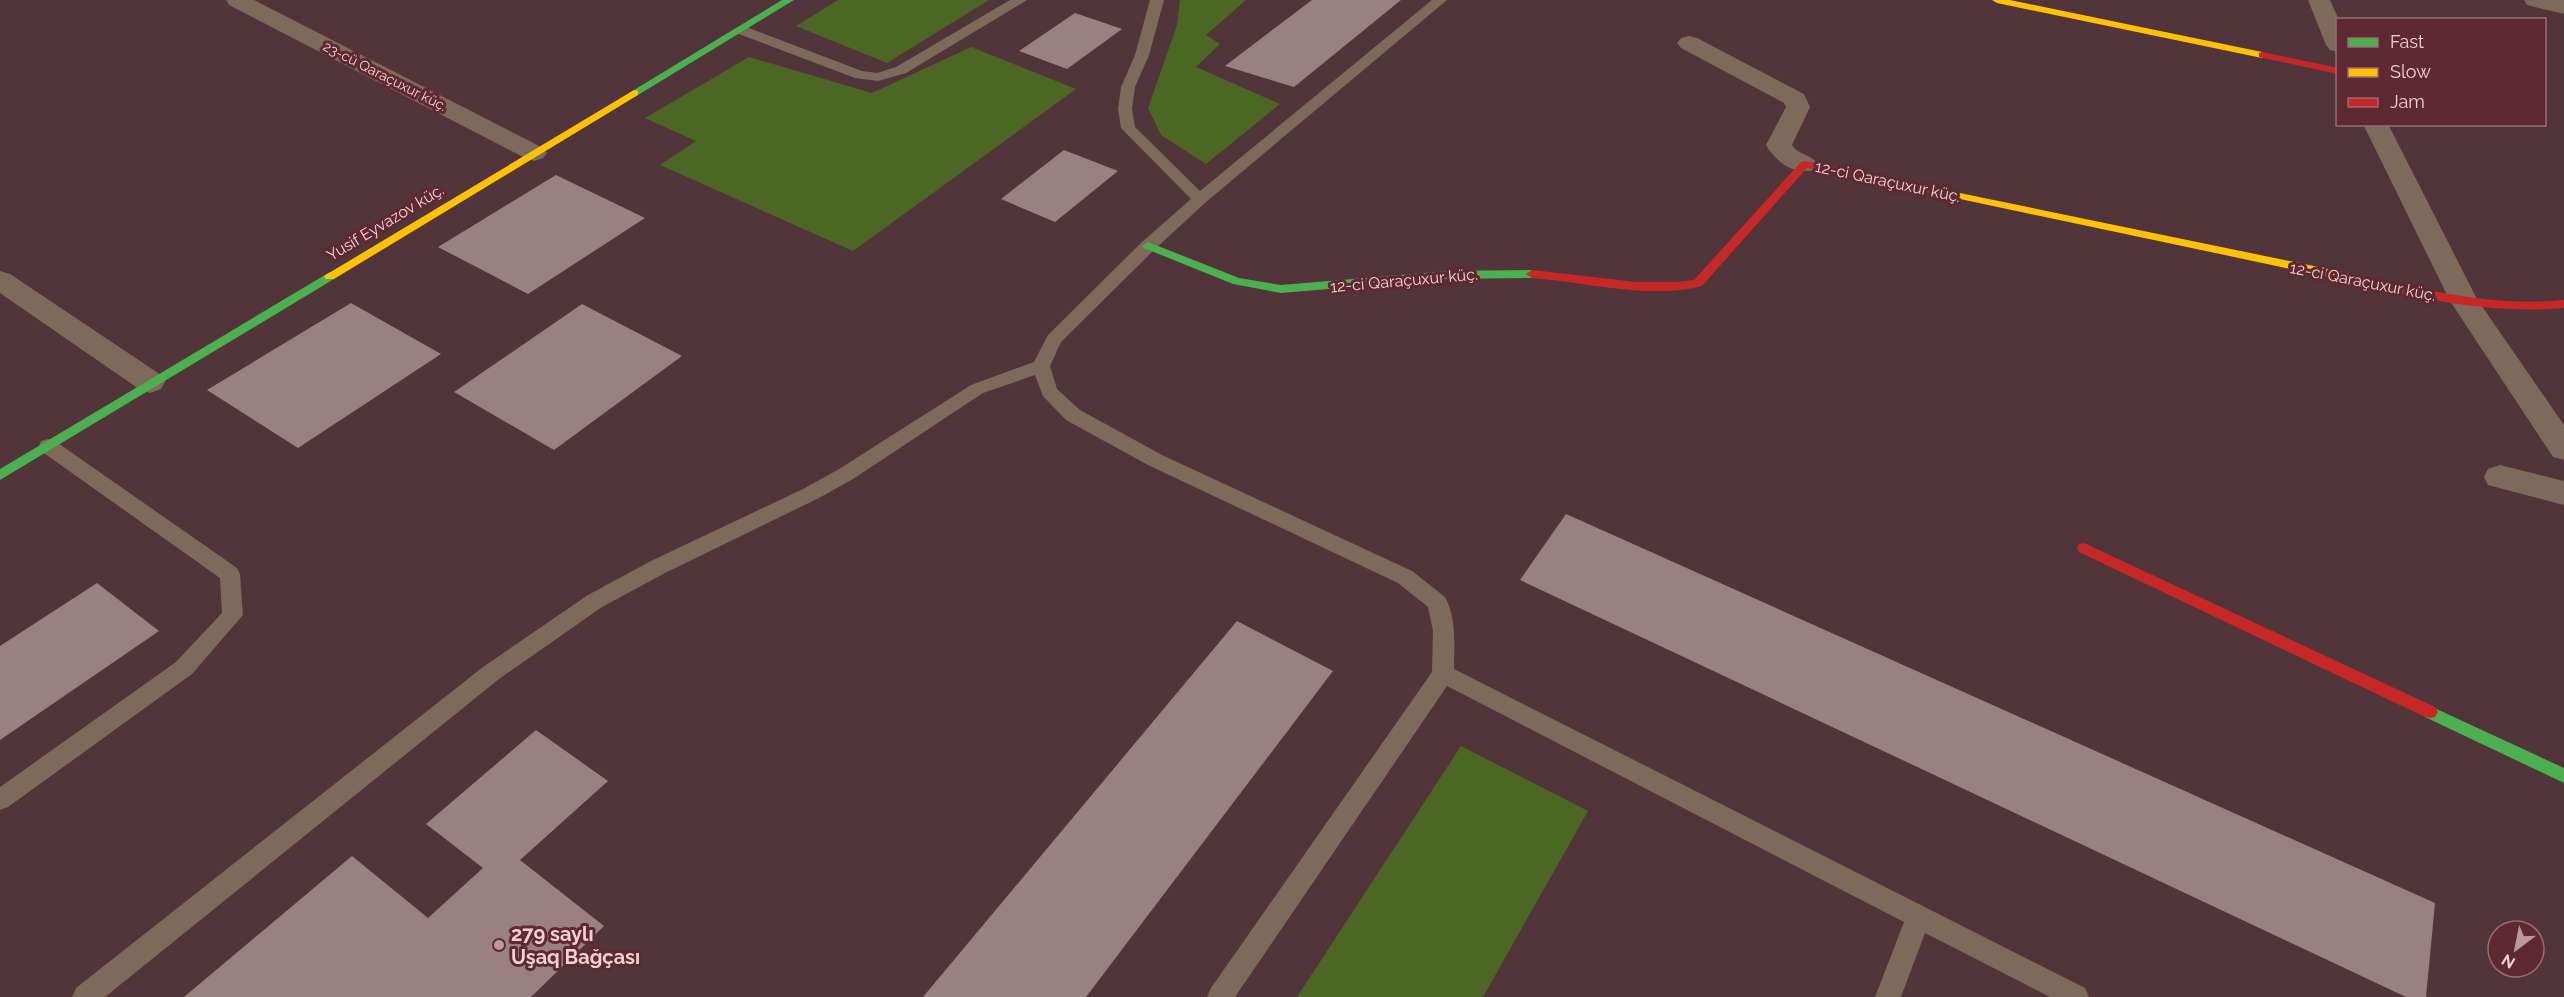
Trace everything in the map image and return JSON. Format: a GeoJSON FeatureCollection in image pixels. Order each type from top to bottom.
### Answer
{"type":"FeatureCollection","features":[{"type":"Feature","properties":{"kind":"street","name":"23-cü Qaraçuxur küç."},"geometry":{"type":"LineString","coordinates":[[237,0],[534,153]]}},
{"type":"Feature","properties":{"kind":"street","name":"Yusif Eyvazov küç."},"geometry":{"type":"LineString","coordinates":[[0,475],[150,382],[789,0]]}},
{"type":"Feature","properties":{"kind":"street"},"geometry":{"type":"LineString","coordinates":[[1997,0],[2336,71]]}},
{"type":"Feature","properties":{"kind":"street"},"geometry":{"type":"LineString","coordinates":[[2319,0],[2336,42]]}},
{"type":"Feature","properties":{"kind":"street"},"geometry":{"type":"LineString","coordinates":[[2535,0],[2564,7]]}},
{"type":"Feature","properties":{"kind":"street"},"geometry":{"type":"LineString","coordinates":[[1689,43],[1795,99],[1798,107],[1779,145],[1785,155],[1805,164]]}},
{"type":"Feature","properties":{"kind":"street","name":"12-ci Qaraçuxur küç."},"geometry":{"type":"LineString","coordinates":[[2376,126],[2464,301],[2564,449]]}},
{"type":"Feature","properties":{"kind":"street","name":"12-ci Qaraçuxur küç."},"geometry":{"type":"LineString","coordinates":[[1148,246],[1243,284],[1270,288],[1305,288],[1456,273],[1565,276],[1650,288],[1679,288],[1698,283],[1805,164],[2464,301],[2537,308],[2564,304]]}},
{"type":"Feature","properties":{"kind":"street"},"geometry":{"type":"LineString","coordinates":[[0,280],[150,382]]}},
{"type":"Feature","properties":{"kind":"street"},"geometry":{"type":"LineString","coordinates":[[2500,477],[2564,493]]}},
{"type":"Feature","properties":{"kind":"street"},"geometry":{"type":"LineString","coordinates":[[2084,548],[2564,776]]}},
{"type":"Feature","properties":{"kind":"lane"},"geometry":{"type":"LineString","coordinates":[[741,30],[860,75],[878,77],[901,70],[1020,0]]}},
{"type":"Feature","properties":{"kind":"lane"},"geometry":{"type":"LineString","coordinates":[[1157,0],[1142,55],[1128,87],[1125,109],[1128,128],[1200,199]]}},
{"type":"Feature","properties":{"kind":"lane"},"geometry":{"type":"LineString","coordinates":[[1220,997],[1443,674],[1444,631],[1438,603],[1405,576],[1155,460],[1073,416],[1049,392],[1041,366],[1054,339],[1148,246],[1200,199],[1440,0]]}},
{"type":"Feature","properties":{"kind":"lane"},"geometry":{"type":"LineString","coordinates":[[85,997],[491,674],[595,601],[658,567],[812,493],[846,474],[977,389],[1041,366]]}},
{"type":"Feature","properties":{"kind":"lane"},"geometry":{"type":"LineString","coordinates":[[0,800],[184,668],[233,615],[230,574],[48,446]]}},
{"type":"Feature","properties":{"kind":"lane"},"geometry":{"type":"LineString","coordinates":[[1443,674],[2076,997]]}},
{"type":"Feature","properties":{"kind":"lane"},"geometry":{"type":"LineString","coordinates":[[1888,997],[1918,917]]}},
{"type":"Feature","properties":{"kind":"green space"},"geometry":{"type":"Polygon","coordinates":[[[838,0],[989,0],[887,63],[796,26],[838,0]]]}},
{"type":"Feature","properties":{"kind":"green space"},"geometry":{"type":"Polygon","coordinates":[[[1180,0],[1246,0],[1206,35],[1220,44],[1196,67],[1280,104],[1206,164],[1161,135],[1148,108],[1177,25],[1180,0]]]}},
{"type":"Feature","properties":{"kind":"green space"},"geometry":{"type":"Polygon","coordinates":[[[971,47],[1076,89],[853,251],[660,165],[696,141],[645,118],[749,57],[872,93],[971,47]]]}},
{"type":"Feature","properties":{"kind":"green space"},"geometry":{"type":"Polygon","coordinates":[[[1461,746],[1588,811],[1483,997],[1297,997],[1461,746]]]}},
{"type":"Feature","properties":{"kind":"building"},"geometry":{"type":"Polygon","coordinates":[[[1312,0],[1401,0],[1294,87],[1225,66],[1312,0]]]}},
{"type":"Feature","properties":{"kind":"building"},"geometry":{"type":"Polygon","coordinates":[[[1075,13],[1122,29],[1067,69],[1019,51],[1075,13]]]}},
{"type":"Feature","properties":{"kind":"building"},"geometry":{"type":"Polygon","coordinates":[[[1064,150],[1118,171],[1055,222],[1001,199],[1064,150]]]}},
{"type":"Feature","properties":{"kind":"building"},"geometry":{"type":"Polygon","coordinates":[[[556,175],[645,218],[528,294],[438,247],[556,175]]]}},
{"type":"Feature","properties":{"kind":"building"},"geometry":{"type":"Polygon","coordinates":[[[351,303],[441,354],[298,448],[207,390],[351,303]]]}},
{"type":"Feature","properties":{"kind":"building"},"geometry":{"type":"Polygon","coordinates":[[[582,304],[682,356],[554,450],[454,392],[582,304]]]}},
{"type":"Feature","properties":{"kind":"building"},"geometry":{"type":"Polygon","coordinates":[[[1566,514],[2435,903],[2426,997],[2406,997],[1520,580],[1566,514]]]}},
{"type":"Feature","properties":{"kind":"building"},"geometry":{"type":"Polygon","coordinates":[[[97,583],[159,631],[0,740],[0,646],[97,583]]]}},
{"type":"Feature","properties":{"kind":"building"},"geometry":{"type":"Polygon","coordinates":[[[1237,621],[1333,671],[1086,997],[923,997],[1237,621]]]}},
{"type":"Feature","properties":{"kind":"building"},"geometry":{"type":"Polygon","coordinates":[[[536,730],[608,781],[520,860],[604,926],[531,997],[184,997],[352,856],[428,918],[483,868],[426,824],[536,730]]]}},
{"type":"Feature","properties":{"kind":"traffic: fast"},"geometry":{"type":"LineString","coordinates":[[634,93],[789,0]]}},
{"type":"Feature","properties":{"kind":"traffic: fast"},"geometry":{"type":"LineString","coordinates":[[1148,246],[1237,281],[1281,289],[1448,275],[1532,274]]}},
{"type":"Feature","properties":{"kind":"traffic: fast"},"geometry":{"type":"LineString","coordinates":[[0,475],[330,276]]}},
{"type":"Feature","properties":{"kind":"traffic: fast"},"geometry":{"type":"LineString","coordinates":[[2430,712],[2564,776]]}},
{"type":"Feature","properties":{"kind":"traffic: slow"},"geometry":{"type":"LineString","coordinates":[[1997,0],[2262,55]]}},
{"type":"Feature","properties":{"kind":"traffic: slow"},"geometry":{"type":"LineString","coordinates":[[330,276],[634,93]]}},
{"type":"Feature","properties":{"kind":"traffic: slow"},"geometry":{"type":"LineString","coordinates":[[1950,194],[2357,279]]}},
{"type":"Feature","properties":{"kind":"traffic: jam"},"geometry":{"type":"LineString","coordinates":[[2262,55],[2336,71]]}},
{"type":"Feature","properties":{"kind":"traffic: jam"},"geometry":{"type":"LineString","coordinates":[[1532,274],[1636,286],[1677,286],[1698,283],[1805,164],[1950,194]]}},
{"type":"Feature","properties":{"kind":"traffic: jam"},"geometry":{"type":"LineString","coordinates":[[2357,279],[2434,296],[2486,304],[2512,306],[2564,304]]}},
{"type":"Feature","properties":{"kind":"traffic: jam"},"geometry":{"type":"LineString","coordinates":[[2084,548],[2430,712]]}},
{"type":"Feature","properties":{"kind":"place","name":"279 saylı Uşaq Bağçası"},"geometry":{"type":"Point","coordinates":[499,945]}}]}
